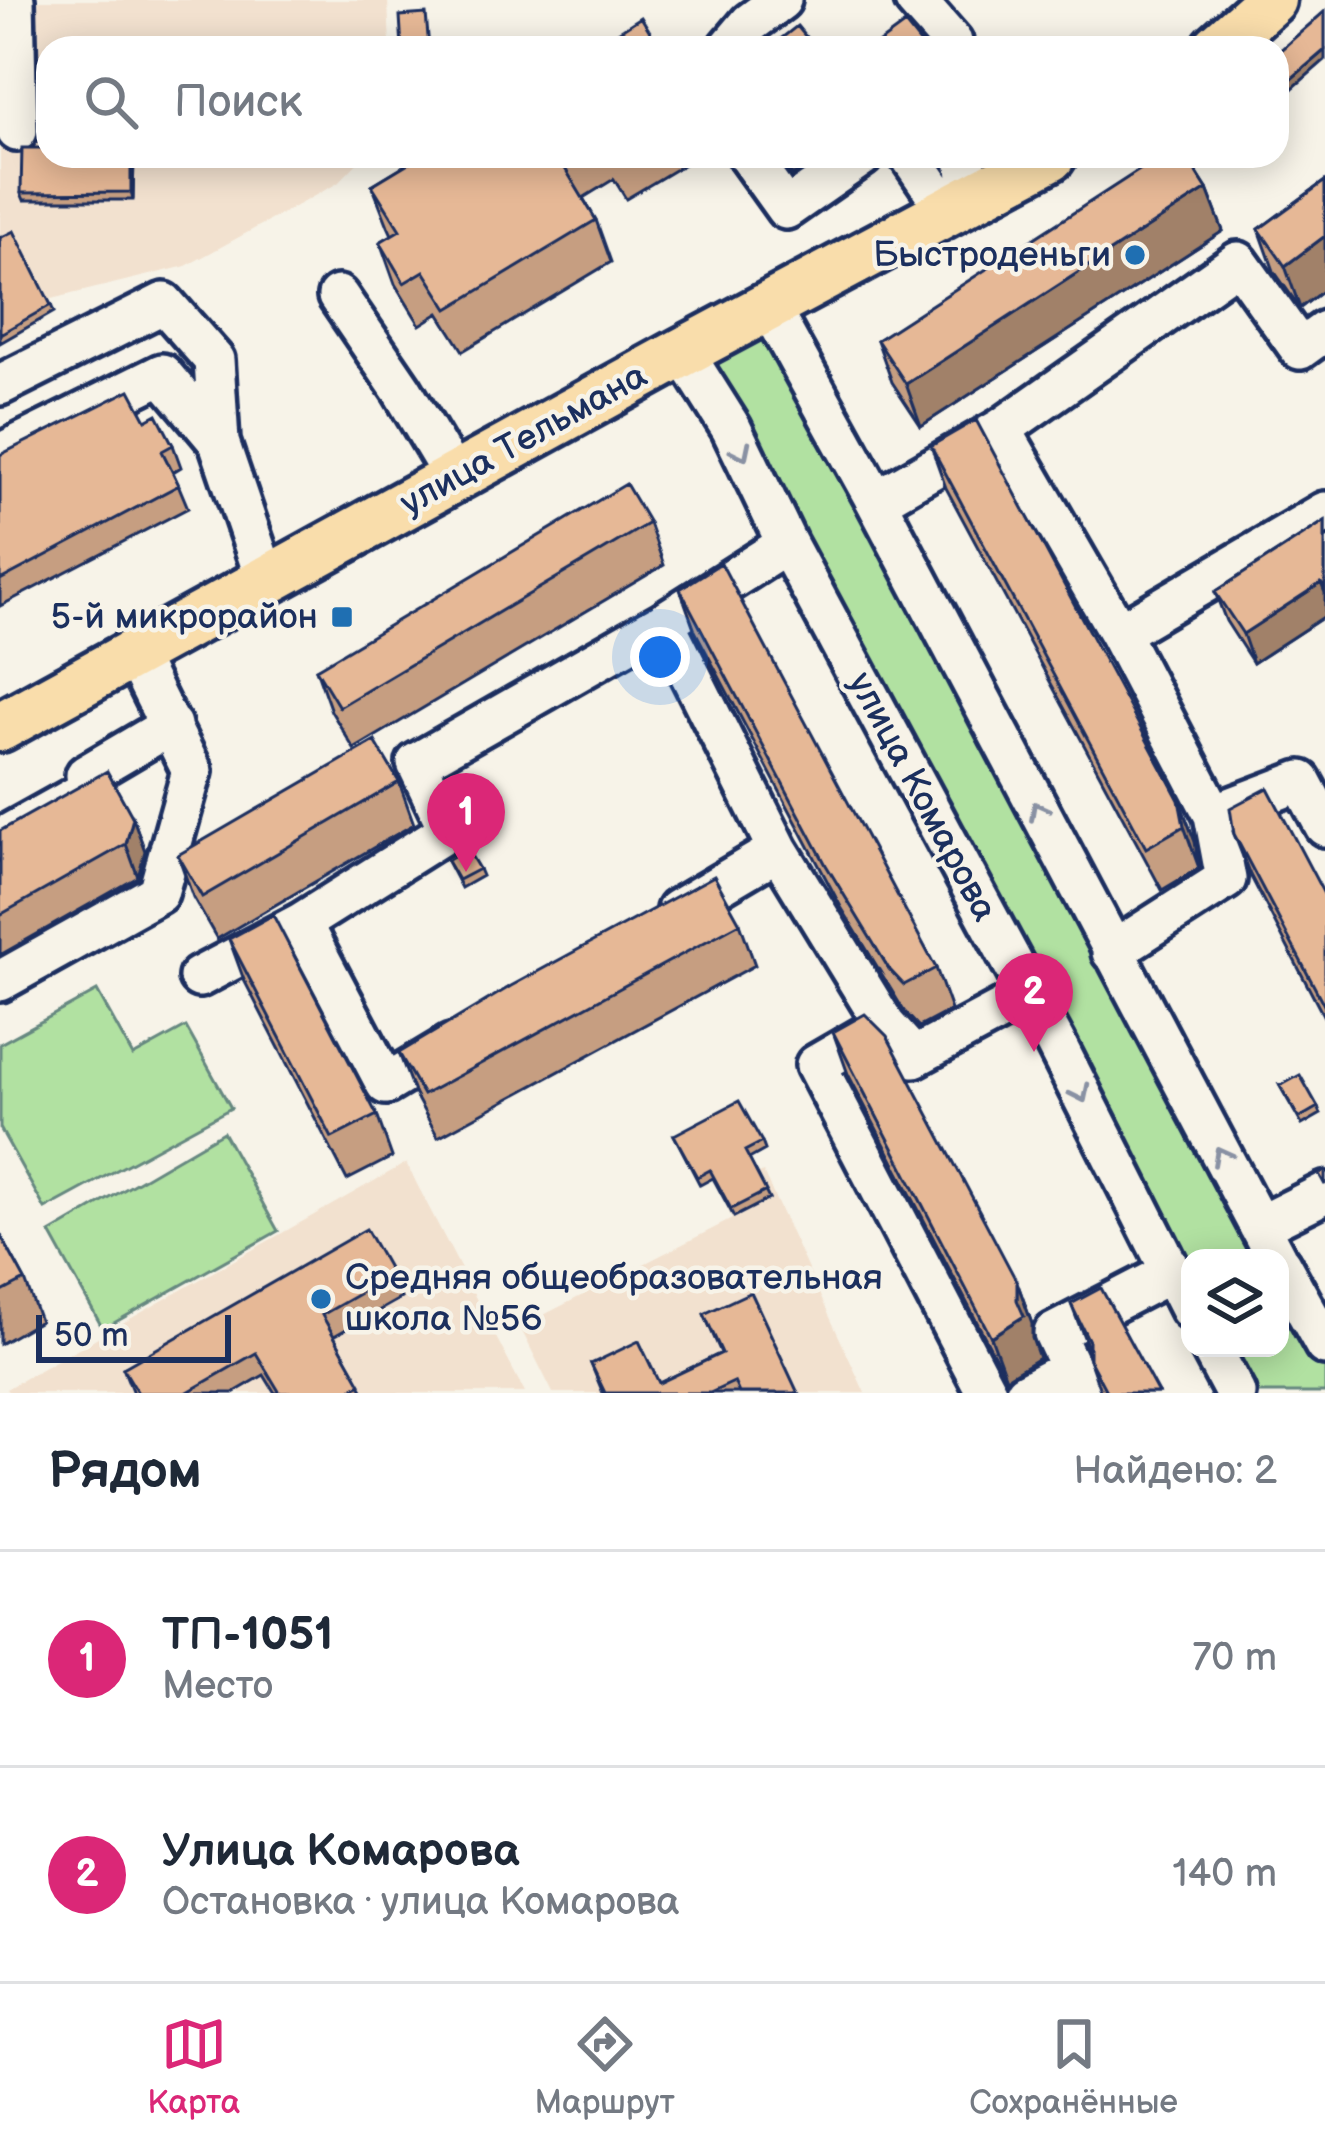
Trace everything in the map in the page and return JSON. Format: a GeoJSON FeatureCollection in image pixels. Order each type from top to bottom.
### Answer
{"type":"FeatureCollection","features":[{"type":"Feature","properties":{"kind":"main road"},"geometry":{"type":"LineString","coordinates":[[1230,36],[1271,0]]}},
{"type":"Feature","properties":{"kind":"main road","name":"улица Тельмана"},"geometry":{"type":"LineString","coordinates":[[0,727],[769,307],[960,188],[1017,168]]}},
{"type":"Feature","properties":{"kind":"street"},"geometry":{"type":"LineString","coordinates":[[14,0],[17,131]]}},
{"type":"Feature","properties":{"kind":"street"},"geometry":{"type":"LineString","coordinates":[[740,36],[781,0]]}},
{"type":"Feature","properties":{"kind":"street"},"geometry":{"type":"LineString","coordinates":[[916,0],[947,36]]}},
{"type":"Feature","properties":{"kind":"street"},"geometry":{"type":"LineString","coordinates":[[757,168],[786,209],[845,168]]}},
{"type":"Feature","properties":{"kind":"street"},"geometry":{"type":"LineString","coordinates":[[929,168],[960,188]]}},
{"type":"Feature","properties":{"kind":"street"},"geometry":{"type":"LineString","coordinates":[[876,501],[1001,429],[1238,262],[1300,349],[1325,331]]}},
{"type":"Feature","properties":{"kind":"street"},"geometry":{"type":"LineString","coordinates":[[338,296],[455,479]]}},
{"type":"Feature","properties":{"kind":"street"},"geometry":{"type":"LineString","coordinates":[[0,385],[164,304],[214,360],[219,442],[267,583]]}},
{"type":"Feature","properties":{"kind":"street"},"geometry":{"type":"LineString","coordinates":[[769,307],[1272,1249],[1325,1193]]}},
{"type":"Feature","properties":{"kind":"street","name":"улица Комарова"},"geometry":{"type":"LineString","coordinates":[[682,352],[731,428],[787,544],[1055,1042],[1181,1293]]}},
{"type":"Feature","properties":{"kind":"street"},"geometry":{"type":"LineString","coordinates":[[0,454],[162,374],[219,442]]}},
{"type":"Feature","properties":{"kind":"street"},"geometry":{"type":"LineString","coordinates":[[1001,429],[1119,634],[1214,814],[1226,879],[1112,952]]}},
{"type":"Feature","properties":{"kind":"street"},"geometry":{"type":"LineString","coordinates":[[1119,634],[1325,512]]}},
{"type":"Feature","properties":{"kind":"street"},"geometry":{"type":"LineString","coordinates":[[199,977],[301,923],[449,830],[417,763],[664,622],[787,544]]}},
{"type":"Feature","properties":{"kind":"street"},"geometry":{"type":"LineString","coordinates":[[664,622],[778,850],[885,1025],[914,1057],[1028,997]]}},
{"type":"Feature","properties":{"kind":"street"},"geometry":{"type":"LineString","coordinates":[[0,981],[158,893],[192,771],[134,654]]}},
{"type":"Feature","properties":{"kind":"street"},"geometry":{"type":"LineString","coordinates":[[0,839],[88,790],[86,775],[171,725]]}},
{"type":"Feature","properties":{"kind":"street"},"geometry":{"type":"LineString","coordinates":[[1214,814],[1313,774],[1325,826]]}},
{"type":"Feature","properties":{"kind":"street"},"geometry":{"type":"LineString","coordinates":[[641,932],[778,850]]}},
{"type":"Feature","properties":{"kind":"street"},"geometry":{"type":"LineString","coordinates":[[301,923],[386,1084],[484,1025]]}},
{"type":"Feature","properties":{"kind":"street"},"geometry":{"type":"LineString","coordinates":[[885,1025],[816,1065],[987,1393]]}},
{"type":"Feature","properties":{"kind":"street"},"geometry":{"type":"LineString","coordinates":[[1024,1393],[1076,1381],[1054,1333],[1170,1273]]}},
{"type":"Feature","properties":{"kind":"street"},"geometry":{"type":"LineString","coordinates":[[1289,1280],[1325,1345]]}},
{"type":"Feature","properties":{"kind":"street"},"geometry":{"type":"LineString","coordinates":[[1216,1357],[1235,1393]]}},
{"type":"Feature","properties":{"kind":"shaded area"},"geometry":{"type":"Polygon","coordinates":[[[0,0],[388,0],[390,36],[36,36],[36,168],[352,168],[338,183],[186,266],[47,300],[0,247],[0,0]]]}},
{"type":"Feature","properties":{"kind":"shaded area","name":"Средняя общеобразовательная школа №56"},"geometry":{"type":"Polygon","coordinates":[[[406,1163],[525,1393],[9,1393],[6,1389],[406,1163]]]}},
{"type":"Feature","properties":{"kind":"shaded area"},"geometry":{"type":"Polygon","coordinates":[[[763,1172],[865,1393],[553,1393],[520,1327],[732,1219],[721,1193],[763,1172]]]}},
{"type":"Feature","properties":{"kind":"green space"},"geometry":{"type":"Polygon","coordinates":[[[769,307],[1271,1249],[1181,1249],[1181,1292],[683,352],[769,307]]]}},
{"type":"Feature","properties":{"kind":"green space"},"geometry":{"type":"Polygon","coordinates":[[[97,991],[133,1056],[186,1027],[231,1108],[45,1209],[0,1128],[0,1044],[97,991]]]}},
{"type":"Feature","properties":{"kind":"green space"},"geometry":{"type":"Polygon","coordinates":[[[223,1132],[278,1231],[103,1329],[50,1233],[223,1132]]]}},
{"type":"Feature","properties":{"kind":"green space"},"geometry":{"type":"Polygon","coordinates":[[[1289,1280],[1325,1345],[1325,1393],[1235,1393],[1216,1357],[1289,1357],[1289,1280]]]}},
{"type":"Feature","properties":{"kind":"building"},"geometry":{"type":"Polygon","coordinates":[[[1325,11],[1325,50],[1289,81],[1289,42],[1325,11]]]}},
{"type":"Feature","properties":{"kind":"building"},"geometry":{"type":"Polygon","coordinates":[[[426,14],[428,36],[401,36],[400,16],[426,14]]]}},
{"type":"Feature","properties":{"kind":"building"},"geometry":{"type":"Polygon","coordinates":[[[641,17],[653,36],[612,36],[641,17]]]}},
{"type":"Feature","properties":{"kind":"building"},"geometry":{"type":"Polygon","coordinates":[[[905,24],[914,36],[889,36],[905,24]]]}},
{"type":"Feature","properties":{"kind":"building"},"geometry":{"type":"Polygon","coordinates":[[[797,26],[805,36],[784,36],[797,26]]]}},
{"type":"Feature","properties":{"kind":"building"},"geometry":{"type":"Polygon","coordinates":[[[22,148],[36,148],[36,168],[131,168],[131,192],[21,193],[22,148]]]}},
{"type":"Feature","properties":{"kind":"building"},"geometry":{"type":"Polygon","coordinates":[[[400,168],[565,168],[596,220],[448,309],[424,271],[404,283],[380,242],[400,230],[372,185],[400,168]]]}},
{"type":"Feature","properties":{"kind":"building"},"geometry":{"type":"Polygon","coordinates":[[[1142,168],[1194,168],[1207,189],[906,384],[877,340],[1142,168]]]}},
{"type":"Feature","properties":{"kind":"building"},"geometry":{"type":"Polygon","coordinates":[[[1325,181],[1325,236],[1285,266],[1259,229],[1325,181]]]}},
{"type":"Feature","properties":{"kind":"building"},"geometry":{"type":"Polygon","coordinates":[[[14,231],[51,305],[0,334],[0,238],[14,231]]]}},
{"type":"Feature","properties":{"kind":"building"},"geometry":{"type":"Polygon","coordinates":[[[130,390],[146,420],[157,414],[173,445],[162,451],[179,485],[0,580],[0,455],[130,390]]]}},
{"type":"Feature","properties":{"kind":"building"},"geometry":{"type":"Polygon","coordinates":[[[976,420],[1179,800],[1184,826],[1146,848],[931,446],[976,420]]]}},
{"type":"Feature","properties":{"kind":"building"},"geometry":{"type":"Polygon","coordinates":[[[626,484],[649,523],[339,707],[316,669],[626,484]]]}},
{"type":"Feature","properties":{"kind":"building"},"geometry":{"type":"Polygon","coordinates":[[[1325,521],[1325,589],[1321,583],[1243,634],[1215,592],[1325,521]]]}},
{"type":"Feature","properties":{"kind":"building"},"geometry":{"type":"Polygon","coordinates":[[[721,563],[936,968],[904,985],[889,969],[826,865],[680,589],[721,563]]]}},
{"type":"Feature","properties":{"kind":"building"},"geometry":{"type":"Polygon","coordinates":[[[375,741],[399,782],[202,897],[178,855],[375,741]]]}},
{"type":"Feature","properties":{"kind":"building"},"geometry":{"type":"Polygon","coordinates":[[[107,771],[133,818],[126,844],[0,915],[0,831],[107,771]]]}},
{"type":"Feature","properties":{"kind":"building"},"geometry":{"type":"Polygon","coordinates":[[[1268,788],[1325,896],[1325,1007],[1234,834],[1230,808],[1268,788]]]}},
{"type":"Feature","properties":{"kind":"building"},"geometry":{"type":"Polygon","coordinates":[[[467,849],[479,869],[458,880],[447,861],[467,849]]]}},
{"type":"Feature","properties":{"kind":"building"},"geometry":{"type":"Polygon","coordinates":[[[714,876],[740,923],[423,1095],[399,1053],[714,876]]]}},
{"type":"Feature","properties":{"kind":"building"},"geometry":{"type":"Polygon","coordinates":[[[273,915],[377,1115],[332,1138],[229,939],[273,915]]]}},
{"type":"Feature","properties":{"kind":"building"},"geometry":{"type":"Polygon","coordinates":[[[865,1014],[887,1036],[1017,1282],[1017,1300],[1024,1316],[991,1337],[833,1032],[865,1014]]]}},
{"type":"Feature","properties":{"kind":"building"},"geometry":{"type":"Polygon","coordinates":[[[1300,1075],[1318,1107],[1299,1118],[1280,1086],[1300,1075]]]}},
{"type":"Feature","properties":{"kind":"building"},"geometry":{"type":"Polygon","coordinates":[[[739,1101],[762,1142],[745,1151],[766,1191],[731,1209],[710,1170],[697,1177],[674,1135],[739,1101]]]}},
{"type":"Feature","properties":{"kind":"building"},"geometry":{"type":"Polygon","coordinates":[[[366,1229],[392,1275],[322,1315],[361,1384],[345,1393],[280,1393],[256,1353],[186,1393],[138,1393],[123,1368],[366,1229]]]}},
{"type":"Feature","properties":{"kind":"building"},"geometry":{"type":"Polygon","coordinates":[[[0,1234],[25,1280],[0,1293],[0,1234]]]}},
{"type":"Feature","properties":{"kind":"building"},"geometry":{"type":"Polygon","coordinates":[[[1101,1288],[1158,1393],[1107,1393],[1089,1359],[1089,1341],[1071,1304],[1101,1288]]]}},
{"type":"Feature","properties":{"kind":"building"},"geometry":{"type":"Polygon","coordinates":[[[751,1292],[798,1393],[739,1393],[734,1382],[710,1393],[605,1393],[591,1364],[639,1341],[659,1383],[722,1353],[704,1314],[751,1292]]]}},
{"type":"Feature","properties":{"kind":"place","name":"Быстроденьги"},"geometry":{"type":"Point","coordinates":[1135,255]}},
{"type":"Feature","properties":{"kind":"place","name":"5-й микрорайон"},"geometry":{"type":"Point","coordinates":[342,617]}},
{"type":"Feature","properties":{"kind":"place","name":"ТП-1051"},"geometry":{"type":"Point","coordinates":[466,872]}},
{"type":"Feature","properties":{"kind":"place","name":"Улица Комарова"},"geometry":{"type":"Point","coordinates":[1034,1052]}},
{"type":"Feature","properties":{"kind":"place","name":"Средняя общеобразовательная школа №56"},"geometry":{"type":"Point","coordinates":[321,1299]}}]}
